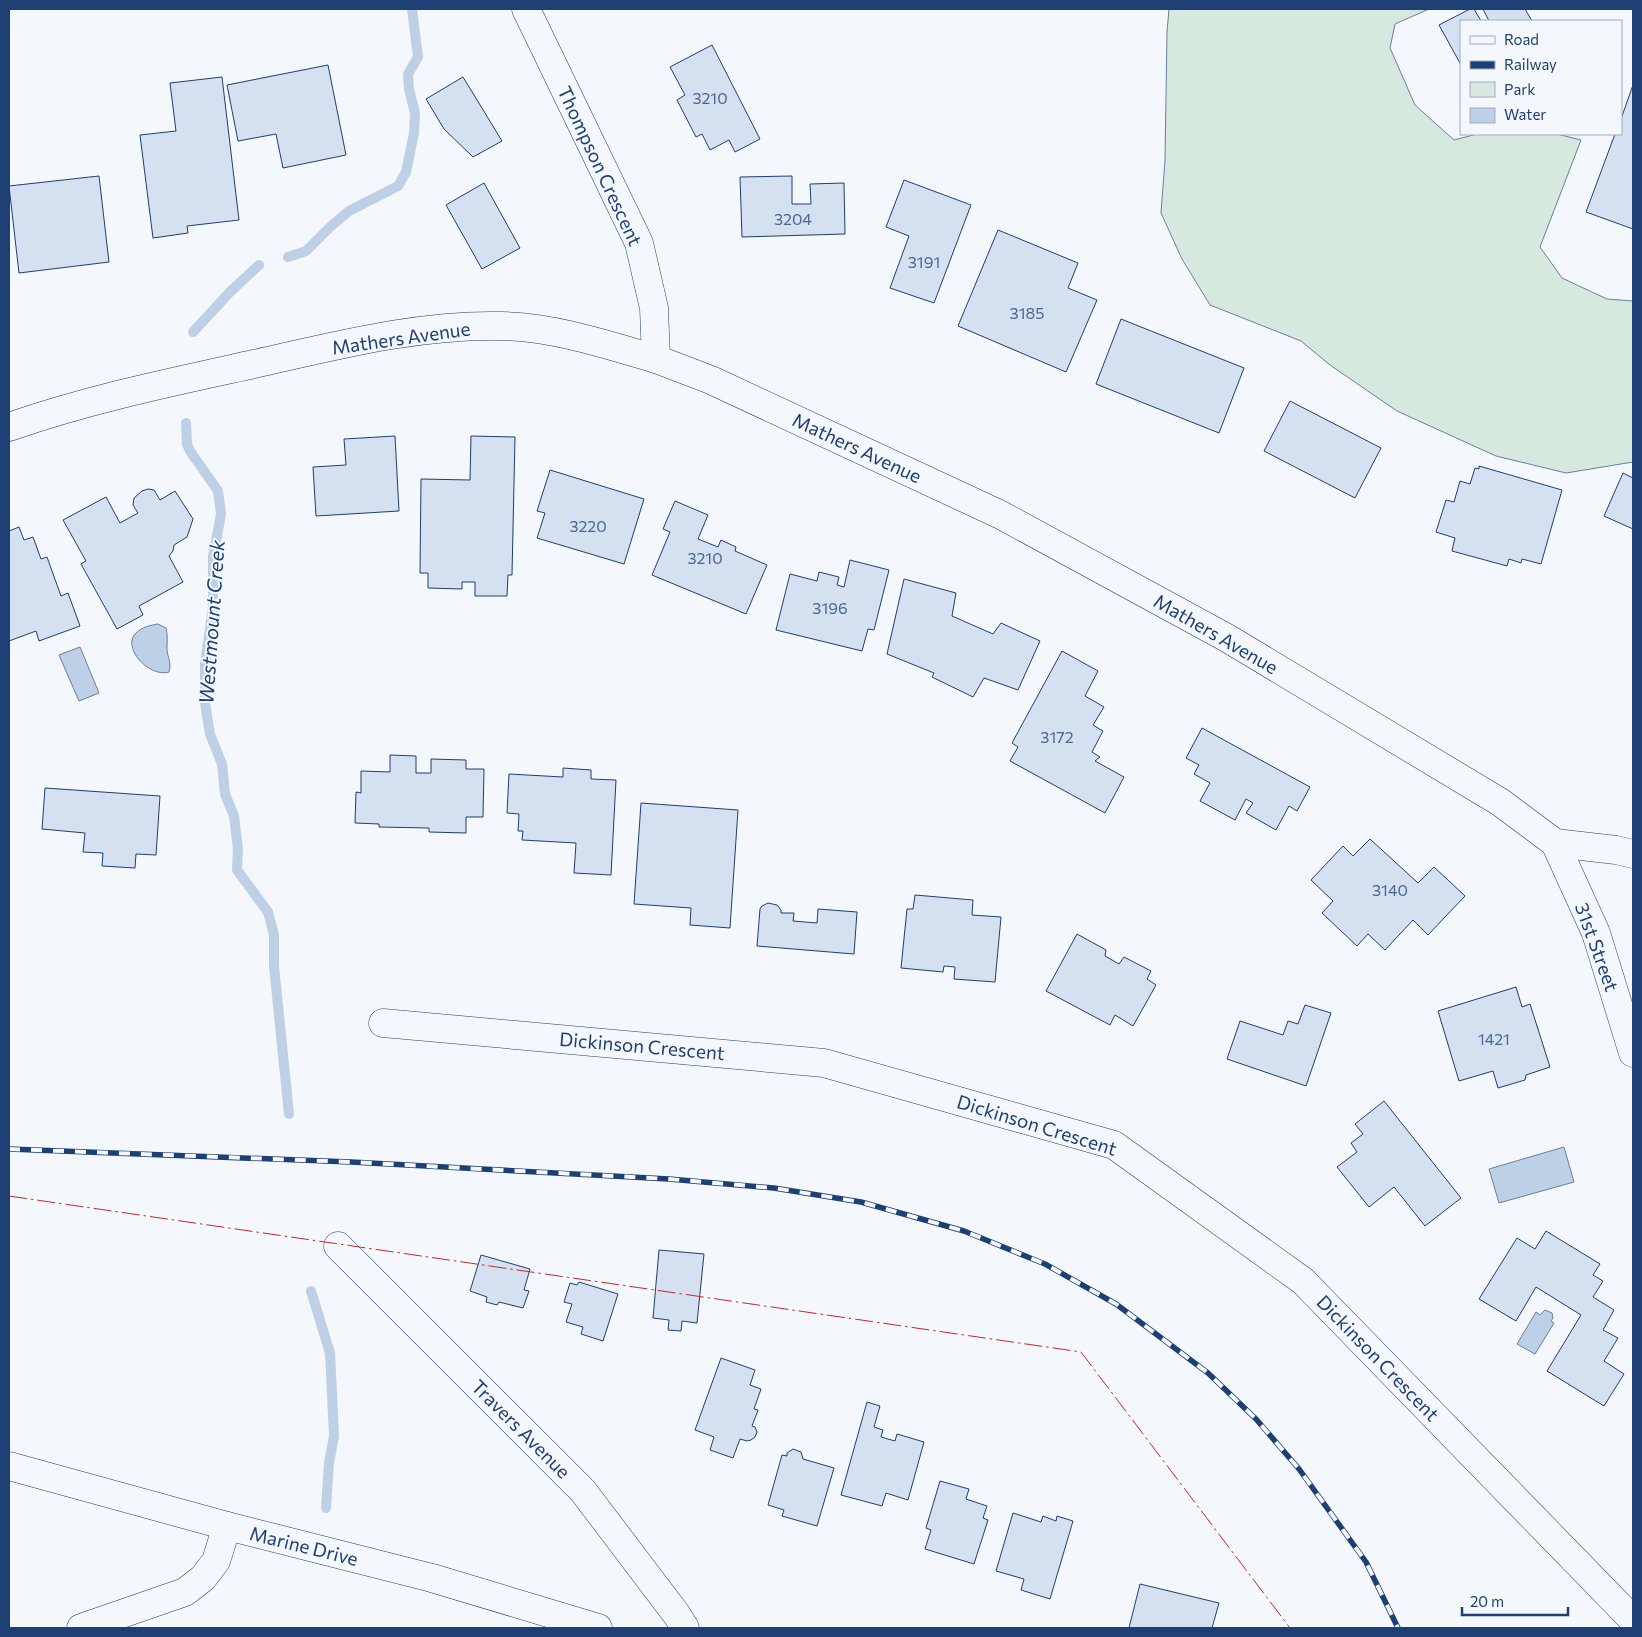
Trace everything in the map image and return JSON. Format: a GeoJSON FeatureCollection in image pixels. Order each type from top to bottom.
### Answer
{"type":"FeatureCollection","features":[{"type":"Feature","properties":{"kind":"street","name":"Thompson Crescent"},"geometry":{"type":"LineString","coordinates":[[526,9],[639,243],[654,308],[656,359]]}},
{"type":"Feature","properties":{"kind":"street","name":"Mathers Avenue"},"geometry":{"type":"LineString","coordinates":[[9,427],[149,386],[391,335],[449,327],[502,326],[554,331],[656,359],[720,384],[1010,520],[1227,638],[1500,802],[1555,843]]}},
{"type":"Feature","properties":{"kind":"street"},"geometry":{"type":"LineString","coordinates":[[1555,843],[1616,850],[1633,854]]}},
{"type":"Feature","properties":{"kind":"street","name":"31st Street"},"geometry":{"type":"LineString","coordinates":[[1555,843],[1596,933],[1633,1053]]}},
{"type":"Feature","properties":{"kind":"street","name":"Dickinson Crescent"},"geometry":{"type":"LineString","coordinates":[[383,1023],[824,1063],[1114,1145],[1303,1281],[1633,1620]]}},
{"type":"Feature","properties":{"kind":"street","name":"Travers Avenue"},"geometry":{"type":"LineString","coordinates":[[338,1246],[583,1491],[685,1628]]}},
{"type":"Feature","properties":{"kind":"street","name":"Marine Drive"},"geometry":{"type":"LineString","coordinates":[[9,1466],[227,1526],[432,1578],[598,1628]]}},
{"type":"Feature","properties":{"kind":"street"},"geometry":{"type":"LineString","coordinates":[[81,1628],[185,1592],[203,1578],[216,1561],[227,1526]]}},
{"type":"Feature","properties":{"kind":"green space"},"geometry":{"type":"Polygon","coordinates":[[[1169,9],[1429,9],[1395,24],[1390,48],[1415,105],[1454,140],[1473,135],[1561,135],[1581,140],[1540,247],[1562,278],[1607,299],[1633,301],[1633,462],[1566,473],[1496,456],[1397,411],[1330,365],[1301,341],[1210,305],[1182,259],[1161,213],[1165,160],[1169,9]]]}},
{"type":"Feature","properties":{"kind":"water"},"geometry":{"type":"Polygon","coordinates":[[[158,624],[166,628],[169,672],[161,673],[146,666],[139,660],[132,646],[132,639],[138,631],[158,624]]]}},
{"type":"Feature","properties":{"kind":"water"},"geometry":{"type":"Polygon","coordinates":[[[80,647],[99,693],[79,701],[59,655],[80,647]]]}},
{"type":"Feature","properties":{"kind":"water"},"geometry":{"type":"Polygon","coordinates":[[[1564,1147],[1574,1182],[1499,1203],[1489,1169],[1564,1147]]]}},
{"type":"Feature","properties":{"kind":"water"},"geometry":{"type":"Polygon","coordinates":[[[1545,1310],[1552,1313],[1553,1318],[1551,1321],[1554,1323],[1535,1354],[1517,1344],[1536,1312],[1540,1315],[1545,1310]]]}},
{"type":"Feature","properties":{"kind":"building"},"geometry":{"type":"Polygon","coordinates":[[[1470,9],[1474,9],[1480,20],[1460,20],[1460,63],[1439,25],[1470,9]]]}},
{"type":"Feature","properties":{"kind":"building"},"geometry":{"type":"Polygon","coordinates":[[[1483,9],[1525,9],[1531,20],[1488,20],[1483,9]]]}},
{"type":"Feature","properties":{"kind":"building"},"geometry":{"type":"Polygon","coordinates":[[[712,45],[760,139],[735,152],[729,140],[710,150],[702,134],[696,137],[677,100],[685,95],[670,67],[712,45]]]}},
{"type":"Feature","properties":{"kind":"building"},"geometry":{"type":"Polygon","coordinates":[[[328,65],[346,155],[283,168],[276,134],[238,141],[227,85],[328,65]]]}},
{"type":"Feature","properties":{"kind":"building"},"geometry":{"type":"Polygon","coordinates":[[[222,77],[239,220],[187,226],[188,233],[153,238],[140,135],[176,131],[170,83],[222,77]]]}},
{"type":"Feature","properties":{"kind":"building"},"geometry":{"type":"Polygon","coordinates":[[[463,77],[502,141],[473,157],[444,129],[426,99],[463,77]]]}},
{"type":"Feature","properties":{"kind":"building"},"geometry":{"type":"Polygon","coordinates":[[[1633,85],[1633,229],[1586,212],[1615,135],[1622,135],[1622,116],[1633,85]]]}},
{"type":"Feature","properties":{"kind":"building"},"geometry":{"type":"Polygon","coordinates":[[[99,176],[109,262],[19,273],[9,186],[99,176]]]}},
{"type":"Feature","properties":{"kind":"building"},"geometry":{"type":"Polygon","coordinates":[[[792,176],[792,204],[811,204],[810,184],[844,183],[845,234],[742,237],[740,177],[792,176]]]}},
{"type":"Feature","properties":{"kind":"building"},"geometry":{"type":"Polygon","coordinates":[[[904,180],[971,205],[934,303],[890,288],[909,236],[886,227],[904,180]]]}},
{"type":"Feature","properties":{"kind":"building"},"geometry":{"type":"Polygon","coordinates":[[[484,183],[520,248],[482,269],[446,205],[484,183]]]}},
{"type":"Feature","properties":{"kind":"building"},"geometry":{"type":"Polygon","coordinates":[[[998,230],[1078,263],[1068,288],[1097,300],[1066,372],[958,326],[998,230]]]}},
{"type":"Feature","properties":{"kind":"building"},"geometry":{"type":"Polygon","coordinates":[[[1121,319],[1244,368],[1219,433],[1096,384],[1121,319]]]}},
{"type":"Feature","properties":{"kind":"building"},"geometry":{"type":"Polygon","coordinates":[[[1290,401],[1381,448],[1355,498],[1264,451],[1290,401]]]}},
{"type":"Feature","properties":{"kind":"building"},"geometry":{"type":"Polygon","coordinates":[[[395,436],[399,511],[316,516],[313,467],[346,465],[344,439],[395,436]]]}},
{"type":"Feature","properties":{"kind":"building"},"geometry":{"type":"Polygon","coordinates":[[[471,436],[515,437],[512,575],[508,575],[507,596],[475,596],[475,582],[462,582],[462,589],[428,588],[428,573],[420,573],[421,479],[470,480],[471,436]]]}},
{"type":"Feature","properties":{"kind":"building"},"geometry":{"type":"Polygon","coordinates":[[[1479,466],[1562,490],[1541,564],[1522,559],[1521,563],[1509,559],[1507,566],[1452,551],[1455,538],[1436,532],[1446,500],[1454,502],[1460,481],[1470,484],[1475,468],[1479,469],[1479,466]]]}},
{"type":"Feature","properties":{"kind":"building"},"geometry":{"type":"Polygon","coordinates":[[[550,470],[644,499],[624,564],[537,538],[545,513],[537,511],[550,470]]]}},
{"type":"Feature","properties":{"kind":"building"},"geometry":{"type":"Polygon","coordinates":[[[1623,473],[1633,478],[1633,529],[1604,516],[1623,473]]]}},
{"type":"Feature","properties":{"kind":"building"},"geometry":{"type":"Polygon","coordinates":[[[154,490],[160,500],[175,491],[193,519],[187,537],[174,545],[173,551],[169,556],[183,582],[139,606],[143,615],[117,629],[81,564],[86,561],[63,520],[106,497],[120,523],[138,513],[133,505],[134,498],[142,491],[154,490]]]}},
{"type":"Feature","properties":{"kind":"building"},"geometry":{"type":"Polygon","coordinates":[[[675,501],[708,515],[698,539],[718,547],[721,540],[736,547],[735,551],[767,565],[746,614],[652,575],[670,532],[663,529],[675,501]]]}},
{"type":"Feature","properties":{"kind":"building"},"geometry":{"type":"Polygon","coordinates":[[[19,527],[24,540],[33,537],[41,559],[47,557],[61,596],[68,593],[80,626],[39,641],[36,631],[9,641],[9,531],[19,527]]]}},
{"type":"Feature","properties":{"kind":"building"},"geometry":{"type":"Polygon","coordinates":[[[850,560],[889,570],[874,630],[868,629],[862,651],[776,630],[790,574],[817,581],[819,572],[839,577],[837,585],[844,587],[850,560]]]}},
{"type":"Feature","properties":{"kind":"building"},"geometry":{"type":"Polygon","coordinates":[[[904,579],[956,593],[952,616],[993,634],[1001,623],[1040,641],[1018,690],[984,678],[973,697],[932,677],[934,673],[887,654],[904,579]]]}},
{"type":"Feature","properties":{"kind":"building"},"geometry":{"type":"Polygon","coordinates":[[[1062,651],[1098,671],[1085,696],[1104,707],[1093,725],[1103,731],[1092,752],[1100,757],[1095,761],[1124,777],[1105,813],[1010,761],[1018,747],[1012,743],[1062,651]]]}},
{"type":"Feature","properties":{"kind":"building"},"geometry":{"type":"Polygon","coordinates":[[[1202,728],[1310,787],[1297,811],[1289,806],[1276,830],[1246,813],[1253,803],[1246,799],[1235,820],[1200,801],[1210,783],[1194,774],[1199,765],[1186,758],[1202,728]]]}},
{"type":"Feature","properties":{"kind":"building"},"geometry":{"type":"Polygon","coordinates":[[[390,755],[416,756],[416,773],[431,773],[431,759],[466,760],[466,769],[484,769],[483,817],[466,817],[466,833],[429,832],[429,828],[379,827],[379,824],[355,823],[356,792],[361,793],[361,771],[390,772],[390,755]]]}},
{"type":"Feature","properties":{"kind":"building"},"geometry":{"type":"Polygon","coordinates":[[[563,768],[591,770],[591,779],[616,780],[611,875],[574,873],[576,843],[522,840],[523,831],[518,831],[519,814],[507,813],[509,774],[563,777],[563,768]]]}},
{"type":"Feature","properties":{"kind":"building"},"geometry":{"type":"Polygon","coordinates":[[[45,788],[160,796],[156,855],[136,854],[135,868],[102,866],[103,853],[83,852],[85,833],[42,829],[45,788]]]}},
{"type":"Feature","properties":{"kind":"building"},"geometry":{"type":"Polygon","coordinates":[[[641,803],[738,810],[730,928],[690,925],[691,908],[634,904],[641,803]]]}},
{"type":"Feature","properties":{"kind":"building"},"geometry":{"type":"Polygon","coordinates":[[[1370,839],[1418,883],[1434,867],[1465,896],[1428,935],[1413,920],[1385,950],[1368,934],[1357,946],[1322,913],[1333,901],[1311,880],[1343,846],[1353,856],[1370,839]]]}},
{"type":"Feature","properties":{"kind":"building"},"geometry":{"type":"Polygon","coordinates":[[[915,895],[973,900],[972,915],[1001,917],[995,982],[954,979],[955,967],[944,966],[943,972],[901,968],[907,909],[913,909],[915,895]]]}},
{"type":"Feature","properties":{"kind":"building"},"geometry":{"type":"Polygon","coordinates":[[[768,903],[777,905],[781,913],[794,913],[793,921],[817,923],[818,909],[857,912],[854,954],[757,946],[760,909],[768,903]]]}},
{"type":"Feature","properties":{"kind":"building"},"geometry":{"type":"Polygon","coordinates":[[[1077,934],[1106,950],[1105,956],[1119,964],[1124,957],[1151,971],[1147,979],[1156,985],[1133,1026],[1115,1015],[1110,1025],[1046,991],[1077,934]]]}},
{"type":"Feature","properties":{"kind":"building"},"geometry":{"type":"Polygon","coordinates":[[[1516,987],[1522,1007],[1530,1004],[1550,1067],[1526,1075],[1525,1080],[1498,1088],[1493,1071],[1459,1081],[1438,1011],[1516,987]]]}},
{"type":"Feature","properties":{"kind":"building"},"geometry":{"type":"Polygon","coordinates":[[[1305,1005],[1331,1013],[1306,1086],[1227,1059],[1240,1021],[1283,1035],[1288,1021],[1298,1024],[1305,1005]]]}},
{"type":"Feature","properties":{"kind":"building"},"geometry":{"type":"Polygon","coordinates":[[[1384,1101],[1461,1198],[1425,1226],[1394,1187],[1369,1207],[1337,1167],[1357,1152],[1351,1143],[1363,1134],[1355,1124],[1384,1101]]]}},
{"type":"Feature","properties":{"kind":"building"},"geometry":{"type":"Polygon","coordinates":[[[1546,1231],[1600,1264],[1593,1275],[1603,1281],[1593,1297],[1614,1310],[1603,1330],[1618,1338],[1604,1361],[1624,1374],[1604,1406],[1547,1371],[1581,1315],[1536,1287],[1516,1321],[1479,1299],[1517,1238],[1535,1249],[1546,1231]]]}},
{"type":"Feature","properties":{"kind":"building"},"geometry":{"type":"Polygon","coordinates":[[[659,1250],[704,1254],[697,1323],[682,1321],[681,1331],[668,1330],[669,1320],[653,1318],[659,1250]]]}},
{"type":"Feature","properties":{"kind":"building"},"geometry":{"type":"Polygon","coordinates":[[[481,1255],[530,1269],[524,1290],[529,1291],[523,1308],[499,1302],[497,1305],[486,1302],[487,1297],[470,1291],[481,1255]]]}},
{"type":"Feature","properties":{"kind":"building"},"geometry":{"type":"Polygon","coordinates":[[[579,1282],[618,1294],[603,1341],[581,1334],[583,1327],[566,1322],[572,1304],[564,1302],[570,1283],[577,1285],[579,1282]]]}},
{"type":"Feature","properties":{"kind":"building"},"geometry":{"type":"Polygon","coordinates":[[[721,1358],[755,1370],[750,1385],[761,1389],[754,1409],[758,1410],[752,1426],[755,1427],[757,1432],[755,1437],[747,1441],[740,1439],[733,1458],[710,1450],[714,1437],[695,1430],[721,1358]]]}},
{"type":"Feature","properties":{"kind":"building"},"geometry":{"type":"Polygon","coordinates":[[[867,1402],[880,1406],[874,1427],[883,1430],[881,1437],[895,1441],[897,1434],[924,1442],[908,1500],[886,1493],[882,1506],[841,1495],[867,1402]]]}},
{"type":"Feature","properties":{"kind":"building"},"geometry":{"type":"Polygon","coordinates":[[[793,1449],[801,1452],[803,1459],[834,1468],[817,1526],[782,1516],[784,1510],[768,1505],[782,1455],[787,1456],[787,1453],[793,1449]]]}},
{"type":"Feature","properties":{"kind":"building"},"geometry":{"type":"Polygon","coordinates":[[[940,1481],[969,1489],[966,1499],[987,1506],[983,1518],[988,1520],[974,1564],[925,1549],[931,1530],[926,1528],[940,1481]]]}},
{"type":"Feature","properties":{"kind":"building"},"geometry":{"type":"Polygon","coordinates":[[[1013,1513],[1041,1522],[1043,1516],[1056,1521],[1057,1516],[1073,1521],[1050,1599],[1021,1590],[1024,1579],[996,1571],[1013,1513]]]}},
{"type":"Feature","properties":{"kind":"building"},"geometry":{"type":"Polygon","coordinates":[[[1140,1584],[1219,1603],[1212,1628],[1129,1628],[1140,1584]]]}},
{"type":"Feature","properties":{"kind":"waterway","name":"Westmount Creek"},"geometry":{"type":"LineString","coordinates":[[288,257],[306,251],[349,211],[398,186],[406,172],[414,133],[415,113],[409,89],[408,74],[418,57],[412,9]]}},
{"type":"Feature","properties":{"kind":"waterway","name":"Westmount Creek"},"geometry":{"type":"LineString","coordinates":[[193,332],[230,292],[259,265]]}},
{"type":"Feature","properties":{"kind":"waterway","name":"Westmount Creek"},"geometry":{"type":"LineString","coordinates":[[186,423],[187,444],[218,491],[221,514],[213,557],[213,607],[205,664],[205,703],[210,734],[222,764],[225,794],[234,816],[238,849],[237,870],[268,912],[274,935],[274,966],[289,1114]]}},
{"type":"Feature","properties":{"kind":"waterway","name":"Westmount Creek"},"geometry":{"type":"LineString","coordinates":[[311,1291],[330,1353],[334,1436],[329,1463],[326,1508]]}},
{"type":"Feature","properties":{"kind":"railway"},"geometry":{"type":"LineString","coordinates":[[9,1149],[351,1162],[669,1179],[774,1188],[861,1202],[964,1231],[1045,1264],[1116,1304],[1208,1373],[1256,1419],[1299,1469],[1366,1562],[1398,1628]]}},
{"type":"Feature","properties":{"kind":"power"},"geometry":{"type":"LineString","coordinates":[[9,1196],[1081,1352],[1290,1628]]}}]}
